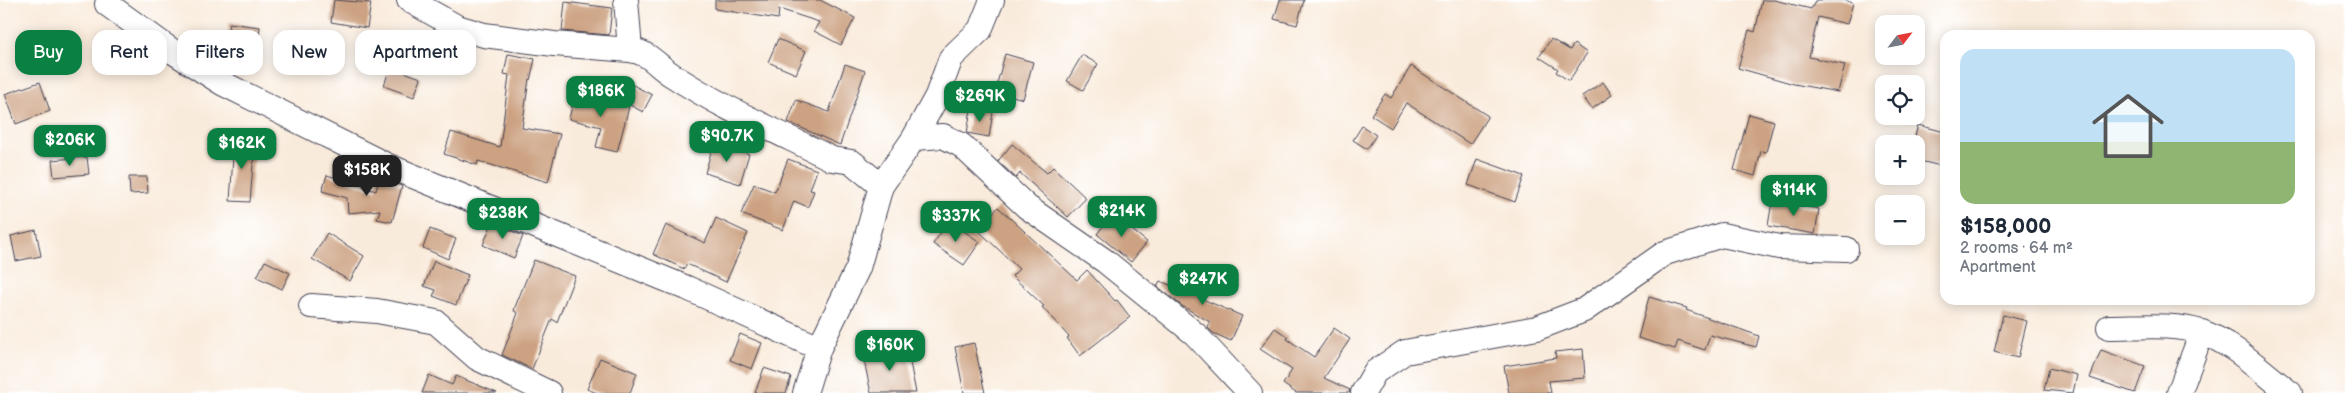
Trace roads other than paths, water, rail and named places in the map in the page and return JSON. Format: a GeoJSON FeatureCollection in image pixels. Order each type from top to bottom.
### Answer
{"type":"FeatureCollection","features":[{"type":"Feature","properties":{"kind":"street"},"geometry":{"type":"LineString","coordinates":[[409,0],[456,27],[484,35],[554,44],[643,52],[658,66],[699,93],[832,159],[852,162],[881,186]]}},
{"type":"Feature","properties":{"kind":"street"},"geometry":{"type":"LineString","coordinates":[[626,0],[630,50]]}},
{"type":"Feature","properties":{"kind":"street"},"geometry":{"type":"LineString","coordinates":[[805,393],[819,348],[858,268],[881,186],[914,138],[937,96],[951,58],[980,30],[992,0]]}},
{"type":"Feature","properties":{"kind":"street"},"geometry":{"type":"LineString","coordinates":[[107,4],[175,53],[222,83],[368,156],[616,261],[687,288],[819,348]]}},
{"type":"Feature","properties":{"kind":"street"},"geometry":{"type":"LineString","coordinates":[[914,138],[943,136],[961,145],[1027,207],[1105,261],[1195,334],[1250,393]]}},
{"type":"Feature","properties":{"kind":"street"},"geometry":{"type":"LineString","coordinates":[[1363,393],[1375,372],[1405,352],[1537,328],[1584,310],[1664,253],[1722,235],[1779,247],[1846,249]]}},
{"type":"Feature","properties":{"kind":"street"},"geometry":{"type":"LineString","coordinates":[[311,306],[377,311],[436,322],[477,358],[549,393]]}},
{"type":"Feature","properties":{"kind":"street"},"geometry":{"type":"LineString","coordinates":[[2109,327],[2175,328],[2202,332],[2228,346],[2290,393]]}},
{"type":"Feature","properties":{"kind":"street"},"geometry":{"type":"LineString","coordinates":[[2179,393],[2202,332]]}}]}
